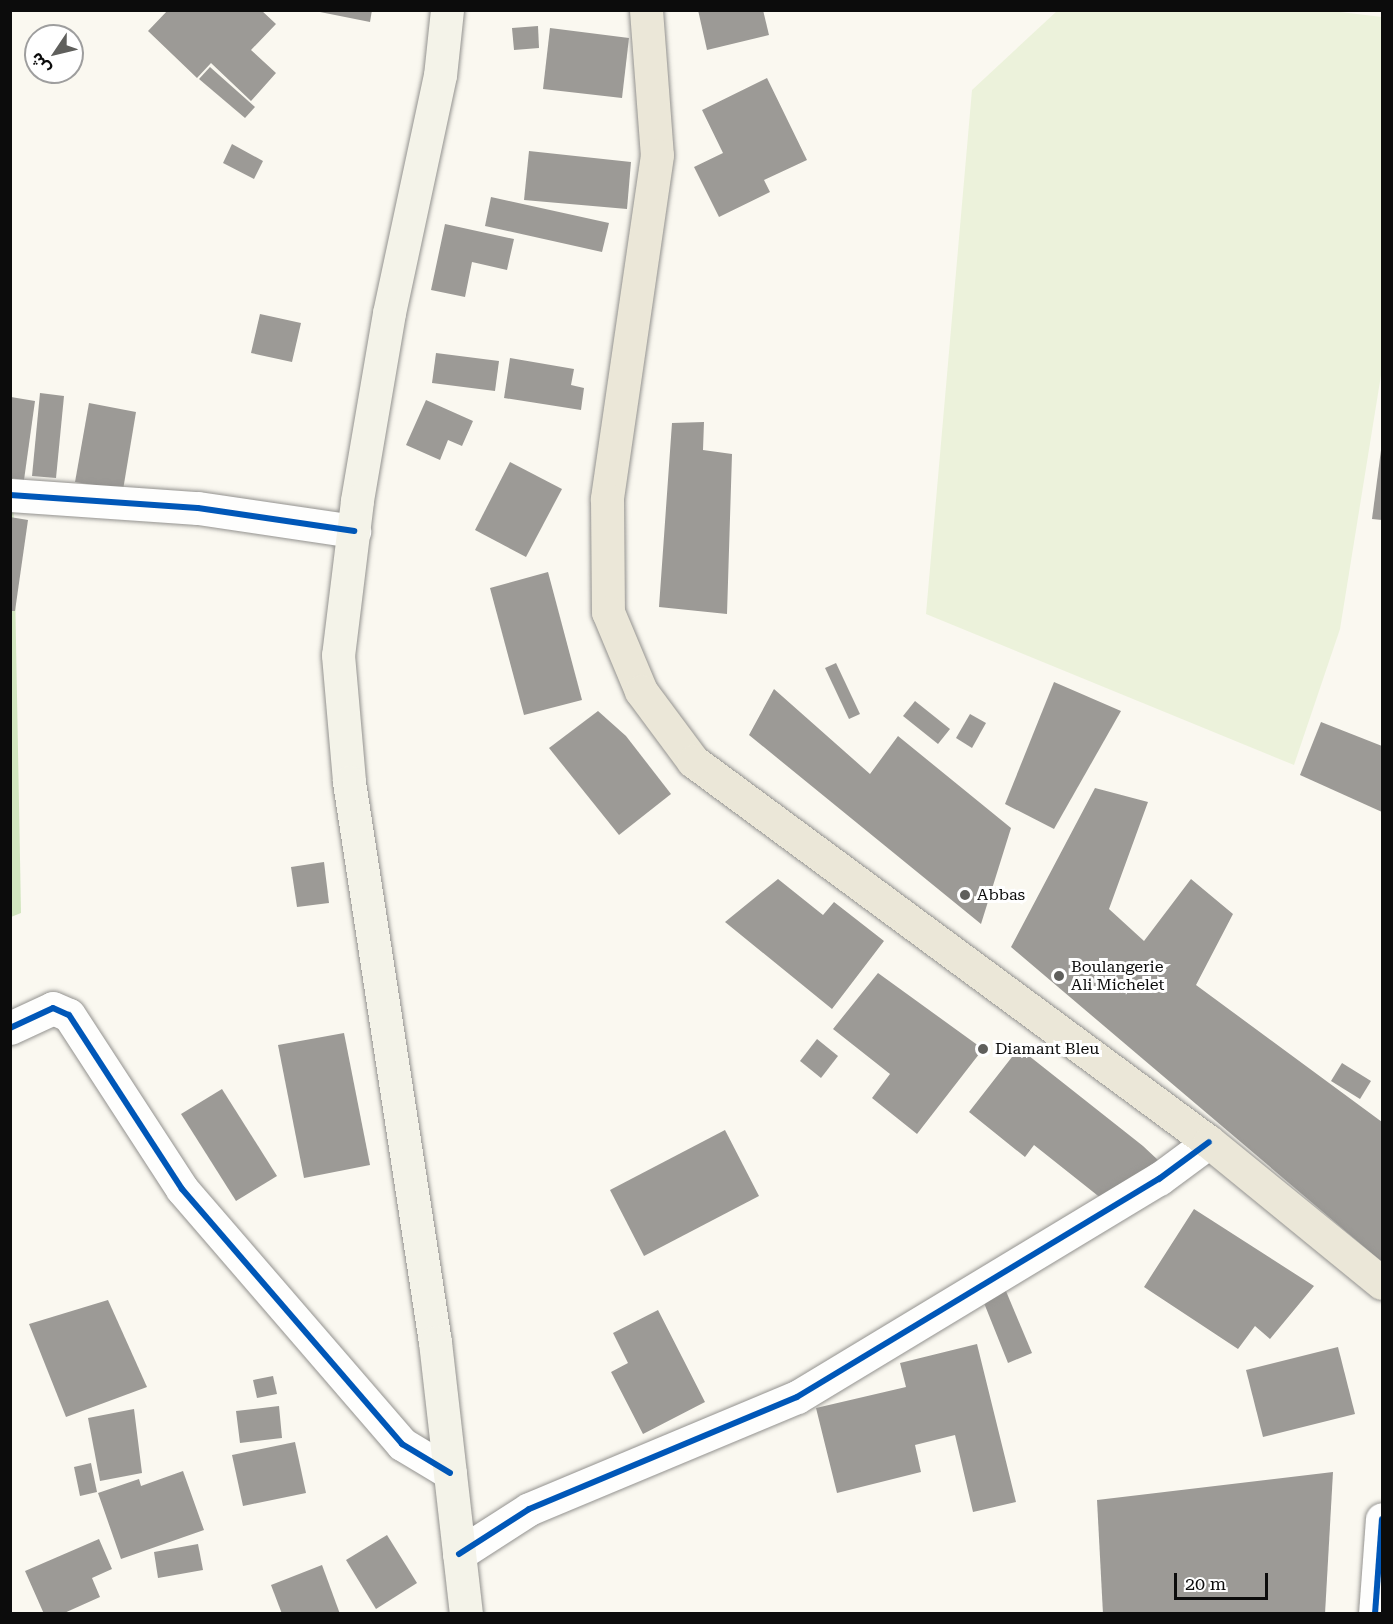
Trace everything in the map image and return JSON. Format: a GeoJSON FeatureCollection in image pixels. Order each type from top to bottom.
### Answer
{"type":"FeatureCollection","features":[{"type":"Feature","properties":{"kind":"main road"},"geometry":{"type":"LineString","coordinates":[[447,10],[440,75],[389,313],[354,531],[338,655],[349,782],[435,1342],[466,1614]]}},
{"type":"Feature","properties":{"kind":"main road"},"geometry":{"type":"LineString","coordinates":[[646,10],[657,155],[607,499],[608,612],[641,691],[693,761],[1209,1142],[1383,1284]]}},
{"type":"Feature","properties":{"kind":"street"},"geometry":{"type":"LineString","coordinates":[[10,495],[198,508],[354,531]]}},
{"type":"Feature","properties":{"kind":"street"},"geometry":{"type":"LineString","coordinates":[[10,1028],[54,1008],[69,1015],[182,1189],[402,1444],[450,1473]]}},
{"type":"Feature","properties":{"kind":"street"},"geometry":{"type":"LineString","coordinates":[[459,1554],[529,1509],[797,1397],[1158,1179],[1209,1142]]}},
{"type":"Feature","properties":{"kind":"street"},"geometry":{"type":"LineString","coordinates":[[1375,1614],[1383,1519]]}},
{"type":"Feature","properties":{"kind":"green space"},"geometry":{"type":"Polygon","coordinates":[[[1057,11],[1332,11],[1382,17],[1382,369],[1340,629],[1294,765],[926,614],[972,90],[1057,11]]]}},
{"type":"Feature","properties":{"kind":"green space"},"geometry":{"type":"Polygon","coordinates":[[[10,315],[21,913],[11,917],[10,917],[10,315]]]}},
{"type":"Feature","properties":{"kind":"building"},"geometry":{"type":"Polygon","coordinates":[[[168,10],[261,10],[276,24],[251,50],[276,73],[251,101],[211,63],[197,78],[148,31],[168,10]]]}},
{"type":"Feature","properties":{"kind":"building"},"geometry":{"type":"Polygon","coordinates":[[[310,10],[372,10],[370,22],[310,10]]]}},
{"type":"Feature","properties":{"kind":"building"},"geometry":{"type":"Polygon","coordinates":[[[698,10],[763,10],[769,35],[707,50],[698,10]]]}},
{"type":"Feature","properties":{"kind":"building"},"geometry":{"type":"Polygon","coordinates":[[[538,26],[539,48],[514,50],[512,28],[538,26]]]}},
{"type":"Feature","properties":{"kind":"building"},"geometry":{"type":"Polygon","coordinates":[[[550,28],[629,38],[622,98],[543,89],[550,28]]]}},
{"type":"Feature","properties":{"kind":"building"},"geometry":{"type":"Polygon","coordinates":[[[210,67],[255,107],[245,118],[199,79],[210,67]]]}},
{"type":"Feature","properties":{"kind":"building"},"geometry":{"type":"Polygon","coordinates":[[[767,78],[807,160],[764,180],[770,192],[719,217],[694,167],[723,153],[702,110],[767,78]]]}},
{"type":"Feature","properties":{"kind":"building"},"geometry":{"type":"Polygon","coordinates":[[[232,144],[263,161],[254,179],[223,163],[232,144]]]}},
{"type":"Feature","properties":{"kind":"building"},"geometry":{"type":"Polygon","coordinates":[[[529,151],[631,162],[627,209],[524,200],[529,151]]]}},
{"type":"Feature","properties":{"kind":"building"},"geometry":{"type":"Polygon","coordinates":[[[491,197],[609,223],[602,252],[485,226],[491,197]]]}},
{"type":"Feature","properties":{"kind":"building"},"geometry":{"type":"Polygon","coordinates":[[[445,224],[514,239],[507,270],[472,262],[465,297],[431,290],[445,224]]]}},
{"type":"Feature","properties":{"kind":"building"},"geometry":{"type":"Polygon","coordinates":[[[260,314],[301,323],[292,362],[251,353],[260,314]]]}},
{"type":"Feature","properties":{"kind":"building"},"geometry":{"type":"Polygon","coordinates":[[[436,353],[499,361],[495,391],[432,383],[436,353]]]}},
{"type":"Feature","properties":{"kind":"building"},"geometry":{"type":"Polygon","coordinates":[[[510,358],[574,369],[571,385],[584,388],[581,410],[504,398],[510,358]]]}},
{"type":"Feature","properties":{"kind":"building"},"geometry":{"type":"Polygon","coordinates":[[[40,393],[64,396],[56,478],[32,476],[40,393]]]}},
{"type":"Feature","properties":{"kind":"building"},"geometry":{"type":"Polygon","coordinates":[[[11,397],[35,401],[24,480],[10,478],[11,397]]]}},
{"type":"Feature","properties":{"kind":"building"},"geometry":{"type":"Polygon","coordinates":[[[426,400],[473,421],[462,446],[448,440],[440,460],[406,445],[426,400]]]}},
{"type":"Feature","properties":{"kind":"building"},"geometry":{"type":"Polygon","coordinates":[[[89,403],[136,412],[123,490],[75,482],[89,403]]]}},
{"type":"Feature","properties":{"kind":"building"},"geometry":{"type":"Polygon","coordinates":[[[704,422],[703,450],[732,454],[727,614],[659,607],[672,423],[704,422]]]}},
{"type":"Feature","properties":{"kind":"building"},"geometry":{"type":"Polygon","coordinates":[[[1382,450],[1382,520],[1372,519],[1382,450]]]}},
{"type":"Feature","properties":{"kind":"building"},"geometry":{"type":"Polygon","coordinates":[[[510,462],[562,489],[526,557],[475,530],[510,462]]]}},
{"type":"Feature","properties":{"kind":"building"},"geometry":{"type":"Polygon","coordinates":[[[10,517],[28,520],[15,611],[10,611],[10,517]]]}},
{"type":"Feature","properties":{"kind":"building"},"geometry":{"type":"Polygon","coordinates":[[[548,572],[582,700],[524,715],[490,588],[548,572]]]}},
{"type":"Feature","properties":{"kind":"building"},"geometry":{"type":"Polygon","coordinates":[[[836,663],[860,714],[849,719],[825,668],[836,663]]]}},
{"type":"Feature","properties":{"kind":"building"},"geometry":{"type":"Polygon","coordinates":[[[1054,682],[1121,711],[1054,829],[1005,804],[1054,682]]]}},
{"type":"Feature","properties":{"kind":"building"},"geometry":{"type":"Polygon","coordinates":[[[774,689],[870,774],[898,736],[1011,828],[981,924],[749,735],[774,689]]]}},
{"type":"Feature","properties":{"kind":"building"},"geometry":{"type":"Polygon","coordinates":[[[915,701],[950,729],[938,744],[903,716],[915,701]]]}},
{"type":"Feature","properties":{"kind":"building"},"geometry":{"type":"Polygon","coordinates":[[[598,711],[626,736],[671,794],[619,835],[549,748],[598,711]]]}},
{"type":"Feature","properties":{"kind":"building"},"geometry":{"type":"Polygon","coordinates":[[[970,714],[986,723],[972,748],[956,738],[970,714]]]}},
{"type":"Feature","properties":{"kind":"building"},"geometry":{"type":"Polygon","coordinates":[[[1321,722],[1382,746],[1382,812],[1300,775],[1321,722]]]}},
{"type":"Feature","properties":{"kind":"building"},"geometry":{"type":"Polygon","coordinates":[[[1095,788],[1148,802],[1109,909],[1144,941],[1191,879],[1233,914],[1196,985],[1382,1122],[1382,1262],[1011,947],[1095,788]]]}},
{"type":"Feature","properties":{"kind":"building"},"geometry":{"type":"Polygon","coordinates":[[[324,862],[329,903],[297,907],[291,867],[324,862]]]}},
{"type":"Feature","properties":{"kind":"building"},"geometry":{"type":"Polygon","coordinates":[[[778,879],[823,915],[834,902],[884,941],[832,1009],[725,922],[778,879]]]}},
{"type":"Feature","properties":{"kind":"building"},"geometry":{"type":"Polygon","coordinates":[[[878,973],[983,1049],[917,1134],[872,1098],[890,1074],[833,1029],[878,973]]]}},
{"type":"Feature","properties":{"kind":"building"},"geometry":{"type":"Polygon","coordinates":[[[344,1033],[370,1165],[304,1178],[278,1045],[344,1033]]]}},
{"type":"Feature","properties":{"kind":"building"},"geometry":{"type":"Polygon","coordinates":[[[817,1039],[838,1056],[821,1078],[800,1061],[817,1039]]]}},
{"type":"Feature","properties":{"kind":"building"},"geometry":{"type":"Polygon","coordinates":[[[1019,1048],[1159,1161],[1102,1199],[1034,1145],[1025,1157],[969,1112],[1019,1048]]]}},
{"type":"Feature","properties":{"kind":"building"},"geometry":{"type":"Polygon","coordinates":[[[1342,1063],[1371,1081],[1360,1099],[1331,1081],[1342,1063]]]}},
{"type":"Feature","properties":{"kind":"building"},"geometry":{"type":"Polygon","coordinates":[[[222,1089],[277,1176],[236,1201],[181,1114],[222,1089]]]}},
{"type":"Feature","properties":{"kind":"building"},"geometry":{"type":"Polygon","coordinates":[[[725,1130],[759,1196],[644,1256],[610,1190],[725,1130]]]}},
{"type":"Feature","properties":{"kind":"building"},"geometry":{"type":"Polygon","coordinates":[[[1194,1209],[1314,1286],[1270,1339],[1255,1326],[1238,1349],[1144,1287],[1194,1209]]]}},
{"type":"Feature","properties":{"kind":"building"},"geometry":{"type":"Polygon","coordinates":[[[1003,1284],[1032,1353],[1008,1363],[980,1293],[1003,1284]]]}},
{"type":"Feature","properties":{"kind":"building"},"geometry":{"type":"Polygon","coordinates":[[[108,1300],[147,1387],[66,1417],[29,1324],[108,1300]]]}},
{"type":"Feature","properties":{"kind":"building"},"geometry":{"type":"Polygon","coordinates":[[[658,1310],[705,1402],[643,1434],[611,1372],[628,1363],[613,1333],[658,1310]]]}},
{"type":"Feature","properties":{"kind":"building"},"geometry":{"type":"Polygon","coordinates":[[[977,1344],[1016,1502],[973,1512],[955,1435],[915,1445],[921,1472],[837,1493],[816,1408],[906,1387],[900,1363],[977,1344]]]}},
{"type":"Feature","properties":{"kind":"building"},"geometry":{"type":"Polygon","coordinates":[[[1338,1347],[1355,1414],[1263,1437],[1246,1370],[1338,1347]]]}},
{"type":"Feature","properties":{"kind":"building"},"geometry":{"type":"Polygon","coordinates":[[[273,1376],[277,1394],[257,1398],[253,1380],[273,1376]]]}},
{"type":"Feature","properties":{"kind":"building"},"geometry":{"type":"Polygon","coordinates":[[[279,1406],[282,1438],[240,1443],[236,1411],[279,1406]]]}},
{"type":"Feature","properties":{"kind":"building"},"geometry":{"type":"Polygon","coordinates":[[[134,1409],[142,1473],[100,1481],[88,1418],[134,1409]]]}},
{"type":"Feature","properties":{"kind":"building"},"geometry":{"type":"Polygon","coordinates":[[[295,1442],[306,1493],[243,1506],[232,1455],[295,1442]]]}},
{"type":"Feature","properties":{"kind":"building"},"geometry":{"type":"Polygon","coordinates":[[[91,1463],[97,1492],[80,1496],[74,1467],[91,1463]]]}},
{"type":"Feature","properties":{"kind":"building"},"geometry":{"type":"Polygon","coordinates":[[[183,1471],[204,1530],[121,1559],[98,1493],[139,1479],[141,1486],[183,1471]]]}},
{"type":"Feature","properties":{"kind":"building"},"geometry":{"type":"Polygon","coordinates":[[[1333,1472],[1325,1614],[1103,1614],[1097,1500],[1333,1472]]]}},
{"type":"Feature","properties":{"kind":"building"},"geometry":{"type":"Polygon","coordinates":[[[387,1535],[417,1583],[376,1609],[346,1560],[387,1535]]]}},
{"type":"Feature","properties":{"kind":"building"},"geometry":{"type":"Polygon","coordinates":[[[99,1539],[112,1569],[92,1578],[100,1597],[62,1614],[44,1614],[25,1571],[99,1539]]]}},
{"type":"Feature","properties":{"kind":"building"},"geometry":{"type":"Polygon","coordinates":[[[198,1544],[203,1570],[158,1578],[154,1552],[198,1544]]]}},
{"type":"Feature","properties":{"kind":"building"},"geometry":{"type":"Polygon","coordinates":[[[322,1565],[340,1614],[282,1614],[271,1585],[322,1565]]]}},
{"type":"Feature","properties":{"kind":"cycle path"},"geometry":{"type":"LineString","coordinates":[[10,495],[198,508],[354,531]]}},
{"type":"Feature","properties":{"kind":"cycle path"},"geometry":{"type":"LineString","coordinates":[[10,1028],[53,1008],[69,1015],[182,1189],[402,1444],[450,1473]]}},
{"type":"Feature","properties":{"kind":"cycle path"},"geometry":{"type":"LineString","coordinates":[[459,1554],[529,1509],[797,1397],[1159,1179],[1209,1142]]}},
{"type":"Feature","properties":{"kind":"cycle path"},"geometry":{"type":"LineString","coordinates":[[1375,1614],[1382,1519]]}},
{"type":"Feature","properties":{"kind":"place","name":"Abbas"},"geometry":{"type":"Point","coordinates":[965,895]}},
{"type":"Feature","properties":{"kind":"place","name":"Boulangerie Ali Michelet"},"geometry":{"type":"Point","coordinates":[1059,976]}},
{"type":"Feature","properties":{"kind":"place","name":"Diamant Bleu"},"geometry":{"type":"Point","coordinates":[983,1049]}}]}
